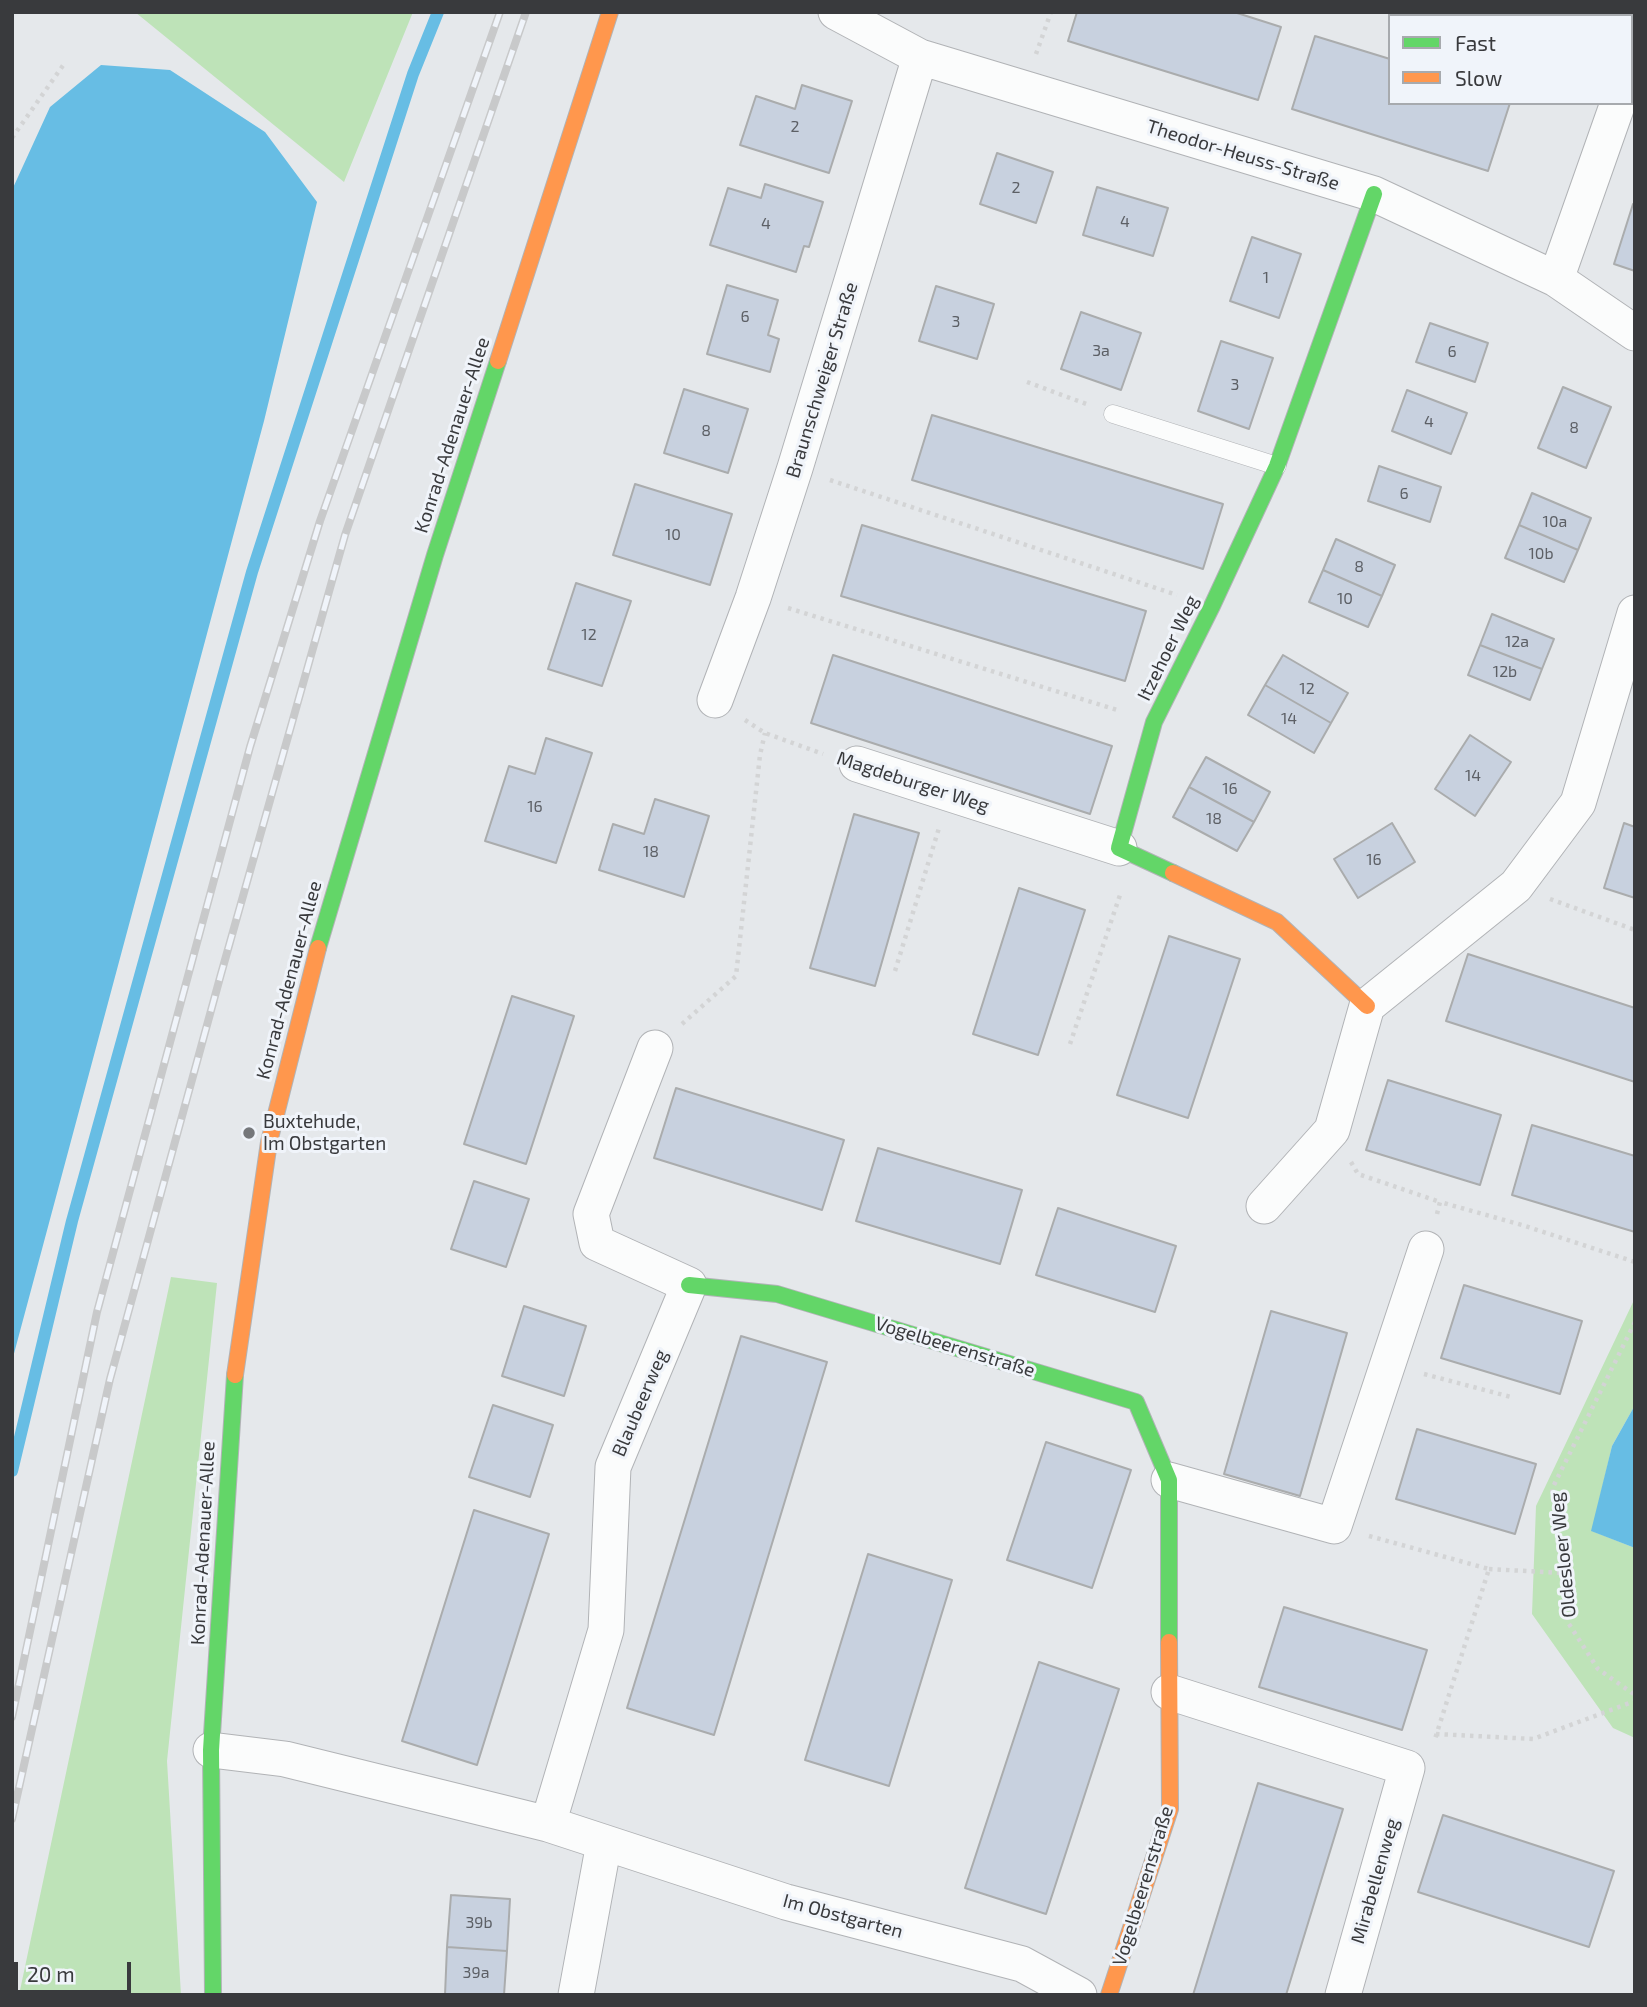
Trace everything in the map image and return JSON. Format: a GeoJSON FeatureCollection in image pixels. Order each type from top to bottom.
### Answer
{"type":"FeatureCollection","features":[{"type":"Feature","properties":{"kind":"street","name":"Konrad-Adenauer-Allee"},"geometry":{"type":"LineString","coordinates":[[213,1995],[211,1750],[233,1387],[269,1142],[316,953],[423,594],[610,12]]}},
{"type":"Feature","properties":{"kind":"street","name":"Theodor-Heuss-Straße"},"geometry":{"type":"LineString","coordinates":[[836,12],[920,57],[1374,194],[1556,279],[1635,333]]}},
{"type":"Feature","properties":{"kind":"street","name":"Braunschweiger Straße"},"geometry":{"type":"LineString","coordinates":[[715,700],[753,597],[795,468],[920,57]]}},
{"type":"Feature","properties":{"kind":"street"},"geometry":{"type":"LineString","coordinates":[[1556,279],[1617,105]]}},
{"type":"Feature","properties":{"kind":"street","name":"Itzehoer Weg"},"geometry":{"type":"LineString","coordinates":[[1126,851],[1154,722],[1277,466],[1374,194]]}},
{"type":"Feature","properties":{"kind":"street"},"geometry":{"type":"LineString","coordinates":[[1264,1206],[1332,1130],[1367,1006],[1516,886],[1578,803],[1635,613]]}},
{"type":"Feature","properties":{"kind":"street","name":"Magdeburger Weg"},"geometry":{"type":"LineString","coordinates":[[857,764],[1126,851]]}},
{"type":"Feature","properties":{"kind":"street"},"geometry":{"type":"LineString","coordinates":[[1126,851],[1277,922],[1367,1006]]}},
{"type":"Feature","properties":{"kind":"street"},"geometry":{"type":"LineString","coordinates":[[655,1048],[591,1214],[597,1243],[689,1285]]}},
{"type":"Feature","properties":{"kind":"street"},"geometry":{"type":"LineString","coordinates":[[1169,1480],[1334,1526],[1426,1250]]}},
{"type":"Feature","properties":{"kind":"street","name":"Vogelbeerenstraße"},"geometry":{"type":"LineString","coordinates":[[689,1285],[777,1294],[1136,1402],[1169,1480],[1170,1809],[1109,1995]]}},
{"type":"Feature","properties":{"kind":"street","name":"Blaubeerweg"},"geometry":{"type":"LineString","coordinates":[[548,1824],[606,1630],[613,1467],[689,1285]]}},
{"type":"Feature","properties":{"kind":"street"},"geometry":{"type":"LineString","coordinates":[[1169,1692],[1406,1768]]}},
{"type":"Feature","properties":{"kind":"street","name":"Im Obstgarten"},"geometry":{"type":"LineString","coordinates":[[211,1750],[285,1759],[548,1824],[786,1902],[1022,1964],[1079,1995]]}},
{"type":"Feature","properties":{"kind":"street","name":"Mirabellenweg"},"geometry":{"type":"LineString","coordinates":[[1343,1995],[1406,1768]]}},
{"type":"Feature","properties":{"kind":"street"},"geometry":{"type":"LineString","coordinates":[[576,1995],[604,1843]]}},
{"type":"Feature","properties":{"kind":"lane"},"geometry":{"type":"LineString","coordinates":[[1113,414],[1277,466]]}},
{"type":"Feature","properties":{"kind":"path"},"geometry":{"type":"LineString","coordinates":[[12,138],[64,64]]}},
{"type":"Feature","properties":{"kind":"path"},"geometry":{"type":"LineString","coordinates":[[1027,382],[1113,414]]}},
{"type":"Feature","properties":{"kind":"path"},"geometry":{"type":"LineString","coordinates":[[795,468],[1212,606]]}},
{"type":"Feature","properties":{"kind":"path"},"geometry":{"type":"LineString","coordinates":[[753,597],[1154,722]]}},
{"type":"Feature","properties":{"kind":"path","name":"Magdeburger Weg"},"geometry":{"type":"LineString","coordinates":[[715,700],[765,733],[794,745],[857,764]]}},
{"type":"Feature","properties":{"kind":"path"},"geometry":{"type":"LineString","coordinates":[[655,1048],[736,976],[760,755],[765,733]]}},
{"type":"Feature","properties":{"kind":"path"},"geometry":{"type":"LineString","coordinates":[[895,971],[950,794]]}},
{"type":"Feature","properties":{"kind":"path"},"geometry":{"type":"LineString","coordinates":[[1070,1044],[1126,851]]}},
{"type":"Feature","properties":{"kind":"path"},"geometry":{"type":"LineString","coordinates":[[1516,886],[1635,930]]}},
{"type":"Feature","properties":{"kind":"path"},"geometry":{"type":"LineString","coordinates":[[1332,1130],[1358,1174],[1635,1262]]}},
{"type":"Feature","properties":{"kind":"path"},"geometry":{"type":"LineString","coordinates":[[1426,1250],[1440,1202]]}},
{"type":"Feature","properties":{"kind":"path","name":"Oldesloer Weg"},"geometry":{"type":"LineString","coordinates":[[1635,1322],[1552,1489],[1567,1621],[1598,1669],[1635,1695]]}},
{"type":"Feature","properties":{"kind":"path"},"geometry":{"type":"LineString","coordinates":[[1388,1364],[1511,1397]]}},
{"type":"Feature","properties":{"kind":"path"},"geometry":{"type":"LineString","coordinates":[[1334,1526],[1489,1569],[1562,1573]]}},
{"type":"Feature","properties":{"kind":"path"},"geometry":{"type":"LineString","coordinates":[[1406,1768],[1430,1752],[1489,1569]]}},
{"type":"Feature","properties":{"kind":"path"},"geometry":{"type":"LineString","coordinates":[[1436,1734],[1532,1739],[1635,1701]]}},
{"type":"Feature","properties":{"kind":"green space"},"geometry":{"type":"Polygon","coordinates":[[[135,12],[413,12],[344,182],[135,12]]]}},
{"type":"Feature","properties":{"kind":"green space"},"geometry":{"type":"Polygon","coordinates":[[[171,1277],[217,1283],[167,1761],[181,1995],[19,1995],[171,1277]]]}},
{"type":"Feature","properties":{"kind":"green space"},"geometry":{"type":"Polygon","coordinates":[[[1635,1298],[1635,1405],[1612,1446],[1592,1531],[1635,1548],[1635,1738],[1613,1728],[1532,1614],[1536,1506],[1635,1298]]]}},
{"type":"Feature","properties":{"kind":"water"},"geometry":{"type":"Polygon","coordinates":[[[101,65],[170,70],[265,132],[317,202],[264,421],[12,1361],[12,190],[50,107],[101,65]]]}},
{"type":"Feature","properties":{"kind":"water"},"geometry":{"type":"Polygon","coordinates":[[[1635,1405],[1635,1548],[1591,1531],[1612,1446],[1635,1405]]]}},
{"type":"Feature","properties":{"kind":"building"},"geometry":{"type":"Polygon","coordinates":[[[1077,12],[1234,12],[1281,27],[1258,100],[1068,41],[1077,12]]]}},
{"type":"Feature","properties":{"kind":"building"},"geometry":{"type":"Polygon","coordinates":[[[1315,36],[1388,58],[1388,105],[1509,105],[1488,171],[1292,109],[1315,36]]]}},
{"type":"Feature","properties":{"kind":"building"},"geometry":{"type":"Polygon","coordinates":[[[802,85],[852,101],[829,173],[740,145],[756,96],[795,109],[802,85]]]}},
{"type":"Feature","properties":{"kind":"building"},"geometry":{"type":"Polygon","coordinates":[[[997,153],[1053,172],[1036,223],[980,204],[997,153]]]}},
{"type":"Feature","properties":{"kind":"building"},"geometry":{"type":"Polygon","coordinates":[[[765,184],[823,202],[809,247],[804,246],[796,272],[710,245],[728,188],[761,198],[765,184]]]}},
{"type":"Feature","properties":{"kind":"building"},"geometry":{"type":"Polygon","coordinates":[[[1097,187],[1168,208],[1153,256],[1083,235],[1097,187]]]}},
{"type":"Feature","properties":{"kind":"building"},"geometry":{"type":"Polygon","coordinates":[[[1633,204],[1635,205],[1635,271],[1614,264],[1633,204]]]}},
{"type":"Feature","properties":{"kind":"building"},"geometry":{"type":"Polygon","coordinates":[[[1252,237],[1301,254],[1279,318],[1230,301],[1252,237]]]}},
{"type":"Feature","properties":{"kind":"building"},"geometry":{"type":"Polygon","coordinates":[[[727,285],[778,300],[768,335],[779,339],[770,372],[707,354],[727,285]]]}},
{"type":"Feature","properties":{"kind":"building"},"geometry":{"type":"Polygon","coordinates":[[[936,286],[994,304],[977,359],[919,341],[936,286]]]}},
{"type":"Feature","properties":{"kind":"building"},"geometry":{"type":"Polygon","coordinates":[[[1081,312],[1141,333],[1121,390],[1061,369],[1081,312]]]}},
{"type":"Feature","properties":{"kind":"building"},"geometry":{"type":"Polygon","coordinates":[[[1430,323],[1488,343],[1475,382],[1416,362],[1430,323]]]}},
{"type":"Feature","properties":{"kind":"building"},"geometry":{"type":"Polygon","coordinates":[[[1221,341],[1273,358],[1249,429],[1198,411],[1221,341]]]}},
{"type":"Feature","properties":{"kind":"building"},"geometry":{"type":"Polygon","coordinates":[[[1563,387],[1611,407],[1586,468],[1538,448],[1563,387]]]}},
{"type":"Feature","properties":{"kind":"building"},"geometry":{"type":"Polygon","coordinates":[[[684,389],[748,409],[728,473],[664,453],[684,389]]]}},
{"type":"Feature","properties":{"kind":"building"},"geometry":{"type":"Polygon","coordinates":[[[1407,390],[1467,413],[1451,454],[1392,431],[1407,390]]]}},
{"type":"Feature","properties":{"kind":"building"},"geometry":{"type":"Polygon","coordinates":[[[932,415],[1223,504],[1203,569],[912,480],[932,415]]]}},
{"type":"Feature","properties":{"kind":"building"},"geometry":{"type":"Polygon","coordinates":[[[1379,466],[1441,487],[1430,522],[1368,501],[1379,466]]]}},
{"type":"Feature","properties":{"kind":"building"},"geometry":{"type":"Polygon","coordinates":[[[635,484],[732,514],[710,585],[613,555],[635,484]]]}},
{"type":"Feature","properties":{"kind":"building"},"geometry":{"type":"Polygon","coordinates":[[[1532,493],[1591,518],[1578,550],[1519,525],[1532,493]]]}},
{"type":"Feature","properties":{"kind":"building"},"geometry":{"type":"Polygon","coordinates":[[[862,525],[1146,611],[1125,681],[841,596],[862,525]]]}},
{"type":"Feature","properties":{"kind":"building"},"geometry":{"type":"Polygon","coordinates":[[[1519,525],[1578,550],[1564,582],[1505,558],[1519,525]]]}},
{"type":"Feature","properties":{"kind":"building"},"geometry":{"type":"Polygon","coordinates":[[[1336,539],[1395,565],[1382,596],[1323,570],[1336,539]]]}},
{"type":"Feature","properties":{"kind":"building"},"geometry":{"type":"Polygon","coordinates":[[[1323,570],[1382,596],[1368,627],[1309,602],[1323,570]]]}},
{"type":"Feature","properties":{"kind":"building"},"geometry":{"type":"Polygon","coordinates":[[[576,583],[631,601],[602,686],[548,669],[576,583]]]}},
{"type":"Feature","properties":{"kind":"building"},"geometry":{"type":"Polygon","coordinates":[[[1492,614],[1554,639],[1542,669],[1480,645],[1492,614]]]}},
{"type":"Feature","properties":{"kind":"building"},"geometry":{"type":"Polygon","coordinates":[[[1480,645],[1542,669],[1530,700],[1468,675],[1480,645]]]}},
{"type":"Feature","properties":{"kind":"building"},"geometry":{"type":"Polygon","coordinates":[[[833,655],[1112,746],[1090,814],[811,723],[833,655]]]}},
{"type":"Feature","properties":{"kind":"building"},"geometry":{"type":"Polygon","coordinates":[[[1283,655],[1348,693],[1331,723],[1265,685],[1283,655]]]}},
{"type":"Feature","properties":{"kind":"building"},"geometry":{"type":"Polygon","coordinates":[[[1265,685],[1331,723],[1314,753],[1248,715],[1265,685]]]}},
{"type":"Feature","properties":{"kind":"building"},"geometry":{"type":"Polygon","coordinates":[[[1470,735],[1511,762],[1475,816],[1435,789],[1470,735]]]}},
{"type":"Feature","properties":{"kind":"building"},"geometry":{"type":"Polygon","coordinates":[[[546,738],[592,753],[556,863],[485,841],[509,766],[535,774],[546,738]]]}},
{"type":"Feature","properties":{"kind":"building"},"geometry":{"type":"Polygon","coordinates":[[[1206,757],[1270,792],[1254,822],[1189,787],[1206,757]]]}},
{"type":"Feature","properties":{"kind":"building"},"geometry":{"type":"Polygon","coordinates":[[[1189,787],[1254,822],[1237,851],[1173,817],[1189,787]]]}},
{"type":"Feature","properties":{"kind":"building"},"geometry":{"type":"Polygon","coordinates":[[[655,799],[709,816],[684,897],[599,870],[613,824],[644,834],[655,799]]]}},
{"type":"Feature","properties":{"kind":"building"},"geometry":{"type":"Polygon","coordinates":[[[854,814],[919,833],[875,986],[810,968],[854,814]]]}},
{"type":"Feature","properties":{"kind":"building"},"geometry":{"type":"Polygon","coordinates":[[[1392,823],[1415,862],[1358,898],[1334,859],[1392,823]]]}},
{"type":"Feature","properties":{"kind":"building"},"geometry":{"type":"Polygon","coordinates":[[[1624,823],[1635,827],[1635,898],[1604,888],[1624,823]]]}},
{"type":"Feature","properties":{"kind":"building"},"geometry":{"type":"Polygon","coordinates":[[[1019,888],[1085,910],[1038,1055],[973,1034],[1019,888]]]}},
{"type":"Feature","properties":{"kind":"building"},"geometry":{"type":"Polygon","coordinates":[[[1169,936],[1240,959],[1188,1118],[1117,1095],[1169,936]]]}},
{"type":"Feature","properties":{"kind":"building"},"geometry":{"type":"Polygon","coordinates":[[[1468,954],[1635,1008],[1635,1082],[1446,1021],[1468,954]]]}},
{"type":"Feature","properties":{"kind":"building"},"geometry":{"type":"Polygon","coordinates":[[[512,996],[574,1016],[526,1164],[464,1144],[512,996]]]}},
{"type":"Feature","properties":{"kind":"building"},"geometry":{"type":"Polygon","coordinates":[[[1388,1080],[1501,1115],[1480,1185],[1366,1150],[1388,1080]]]}},
{"type":"Feature","properties":{"kind":"building"},"geometry":{"type":"Polygon","coordinates":[[[676,1088],[844,1140],[822,1210],[654,1158],[676,1088]]]}},
{"type":"Feature","properties":{"kind":"building"},"geometry":{"type":"Polygon","coordinates":[[[1532,1125],[1635,1156],[1635,1232],[1512,1195],[1532,1125]]]}},
{"type":"Feature","properties":{"kind":"building"},"geometry":{"type":"Polygon","coordinates":[[[878,1148],[1022,1190],[1000,1264],[856,1221],[878,1148]]]}},
{"type":"Feature","properties":{"kind":"building"},"geometry":{"type":"Polygon","coordinates":[[[474,1181],[529,1199],[506,1267],[451,1249],[474,1181]]]}},
{"type":"Feature","properties":{"kind":"building"},"geometry":{"type":"Polygon","coordinates":[[[1058,1208],[1176,1246],[1155,1312],[1036,1275],[1058,1208]]]}},
{"type":"Feature","properties":{"kind":"building"},"geometry":{"type":"Polygon","coordinates":[[[1464,1285],[1582,1321],[1560,1394],[1441,1358],[1464,1285]]]}},
{"type":"Feature","properties":{"kind":"building"},"geometry":{"type":"Polygon","coordinates":[[[524,1306],[586,1326],[564,1396],[502,1376],[524,1306]]]}},
{"type":"Feature","properties":{"kind":"building"},"geometry":{"type":"Polygon","coordinates":[[[1271,1311],[1347,1333],[1300,1496],[1224,1474],[1271,1311]]]}},
{"type":"Feature","properties":{"kind":"building"},"geometry":{"type":"Polygon","coordinates":[[[741,1336],[827,1362],[714,1735],[627,1708],[741,1336]]]}},
{"type":"Feature","properties":{"kind":"building"},"geometry":{"type":"Polygon","coordinates":[[[493,1405],[553,1425],[530,1497],[469,1477],[493,1405]]]}},
{"type":"Feature","properties":{"kind":"building"},"geometry":{"type":"Polygon","coordinates":[[[1417,1429],[1536,1464],[1515,1534],[1396,1499],[1417,1429]]]}},
{"type":"Feature","properties":{"kind":"building"},"geometry":{"type":"Polygon","coordinates":[[[1046,1442],[1131,1470],[1092,1588],[1007,1560],[1046,1442]]]}},
{"type":"Feature","properties":{"kind":"building"},"geometry":{"type":"Polygon","coordinates":[[[474,1510],[549,1534],[477,1765],[402,1741],[474,1510]]]}},
{"type":"Feature","properties":{"kind":"building"},"geometry":{"type":"Polygon","coordinates":[[[868,1554],[952,1580],[889,1786],[805,1760],[868,1554]]]}},
{"type":"Feature","properties":{"kind":"building"},"geometry":{"type":"Polygon","coordinates":[[[1284,1607],[1427,1650],[1402,1730],[1259,1687],[1284,1607]]]}},
{"type":"Feature","properties":{"kind":"building"},"geometry":{"type":"Polygon","coordinates":[[[1039,1662],[1119,1689],[1046,1914],[965,1888],[1039,1662]]]}},
{"type":"Feature","properties":{"kind":"building"},"geometry":{"type":"Polygon","coordinates":[[[1258,1783],[1343,1809],[1286,1995],[1193,1995],[1258,1783]]]}},
{"type":"Feature","properties":{"kind":"building"},"geometry":{"type":"Polygon","coordinates":[[[1443,1815],[1614,1871],[1589,1947],[1418,1892],[1443,1815]]]}},
{"type":"Feature","properties":{"kind":"building"},"geometry":{"type":"Polygon","coordinates":[[[451,1895],[510,1899],[507,1951],[447,1947],[451,1895]]]}},
{"type":"Feature","properties":{"kind":"building"},"geometry":{"type":"Polygon","coordinates":[[[447,1947],[507,1951],[504,1995],[445,1995],[447,1947]]]}},
{"type":"Feature","properties":{"kind":"waterway"},"geometry":{"type":"LineString","coordinates":[[12,1471],[72,1221],[252,572],[413,74],[438,12]]}},
{"type":"Feature","properties":{"kind":"railway"},"geometry":{"type":"LineString","coordinates":[[12,1717],[97,1312],[250,747],[320,521],[500,12]]}},
{"type":"Feature","properties":{"kind":"railway"},"geometry":{"type":"LineString","coordinates":[[12,1819],[110,1379],[345,535],[526,12]]}},
{"type":"Feature","properties":{"kind":"traffic: fast"},"geometry":{"type":"LineString","coordinates":[[1173,873],[1119,848],[1154,722],[1277,466],[1374,194]]}},
{"type":"Feature","properties":{"kind":"traffic: fast"},"geometry":{"type":"LineString","coordinates":[[318,948],[435,555],[498,361]]}},
{"type":"Feature","properties":{"kind":"traffic: fast"},"geometry":{"type":"LineString","coordinates":[[689,1285],[777,1294],[1136,1402],[1169,1480],[1169,1642]]}},
{"type":"Feature","properties":{"kind":"traffic: fast"},"geometry":{"type":"LineString","coordinates":[[213,1995],[211,1750],[235,1375]]}},
{"type":"Feature","properties":{"kind":"traffic: slow"},"geometry":{"type":"LineString","coordinates":[[498,361],[610,12]]}},
{"type":"Feature","properties":{"kind":"traffic: slow"},"geometry":{"type":"LineString","coordinates":[[1173,873],[1277,922],[1367,1006]]}},
{"type":"Feature","properties":{"kind":"traffic: slow"},"geometry":{"type":"LineString","coordinates":[[235,1375],[269,1142],[318,948]]}},
{"type":"Feature","properties":{"kind":"traffic: slow"},"geometry":{"type":"LineString","coordinates":[[1109,1995],[1170,1809],[1169,1642]]}},
{"type":"Feature","properties":{"kind":"place","name":"Buxtehude, Im Obstgarten"},"geometry":{"type":"Point","coordinates":[249,1133]}}]}
